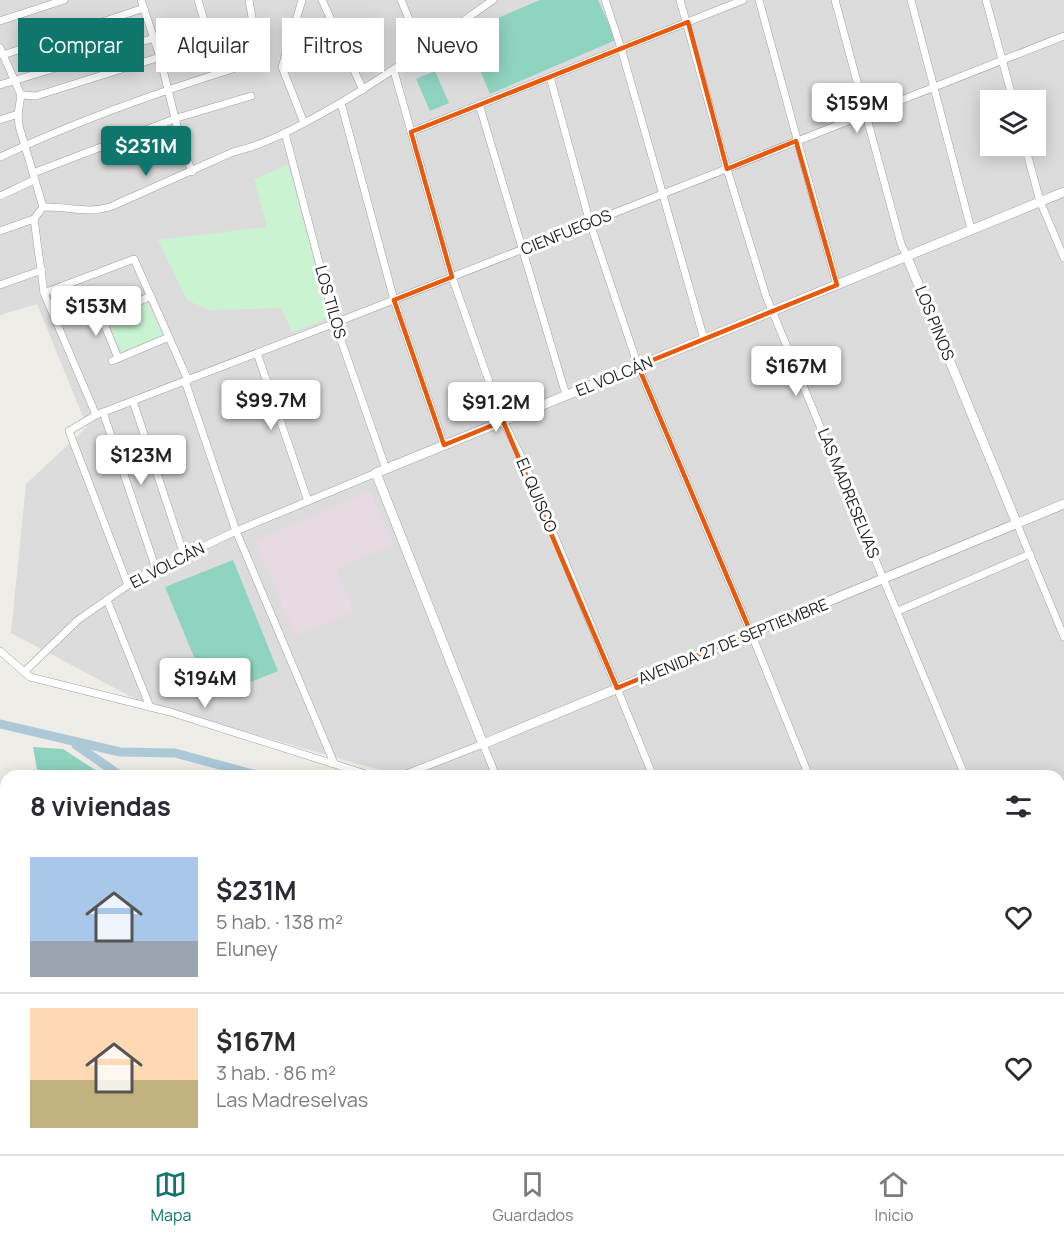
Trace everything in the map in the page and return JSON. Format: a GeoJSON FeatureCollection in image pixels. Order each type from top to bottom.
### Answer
{"type":"FeatureCollection","features":[{"type":"Feature","properties":{"kind":"street"},"geometry":{"type":"LineString","coordinates":[[0,21],[64,0]]}},
{"type":"Feature","properties":{"kind":"street"},"geometry":{"type":"LineString","coordinates":[[141,0],[156,44]]}},
{"type":"Feature","properties":{"kind":"street"},"geometry":{"type":"LineString","coordinates":[[198,0],[204,18]]}},
{"type":"Feature","properties":{"kind":"street"},"geometry":{"type":"LineString","coordinates":[[249,0],[252,18]]}},
{"type":"Feature","properties":{"kind":"street"},"geometry":{"type":"LineString","coordinates":[[302,0],[282,67],[304,123]]}},
{"type":"Feature","properties":{"kind":"street"},"geometry":{"type":"LineString","coordinates":[[322,0],[363,90]]}},
{"type":"Feature","properties":{"kind":"street"},"geometry":{"type":"LineString","coordinates":[[401,0],[408,18]]}},
{"type":"Feature","properties":{"kind":"street"},"geometry":{"type":"LineString","coordinates":[[463,18],[481,4],[493,0]]}},
{"type":"Feature","properties":{"kind":"street"},"geometry":{"type":"LineString","coordinates":[[605,0],[621,48],[704,339]]}},
{"type":"Feature","properties":{"kind":"street","name":"LAS MADRESELVAS"},"geometry":{"type":"LineString","coordinates":[[680,0],[727,169],[766,296],[963,770]]}},
{"type":"Feature","properties":{"kind":"street"},"geometry":{"type":"LineString","coordinates":[[411,132],[742,0]]}},
{"type":"Feature","properties":{"kind":"street"},"geometry":{"type":"LineString","coordinates":[[759,0],[837,285]]}},
{"type":"Feature","properties":{"kind":"street","name":"LOS PINOS"},"geometry":{"type":"LineString","coordinates":[[835,0],[901,244],[1064,637]]}},
{"type":"Feature","properties":{"kind":"street"},"geometry":{"type":"LineString","coordinates":[[911,0],[971,229]]}},
{"type":"Feature","properties":{"kind":"street"},"geometry":{"type":"LineString","coordinates":[[986,0],[1010,90]]}},
{"type":"Feature","properties":{"kind":"street"},"geometry":{"type":"LineString","coordinates":[[43,207],[24,146],[18,114],[21,95],[2,52],[144,8]]}},
{"type":"Feature","properties":{"kind":"street","name":"CIENFUEGOS"},"geometry":{"type":"LineString","coordinates":[[128,585],[69,431],[96,415],[335,324],[1064,36]]}},
{"type":"Feature","properties":{"kind":"street"},"geometry":{"type":"LineString","coordinates":[[0,85],[154,38]]}},
{"type":"Feature","properties":{"kind":"street"},"geometry":{"type":"LineString","coordinates":[[21,95],[36,96],[156,58]]}},
{"type":"Feature","properties":{"kind":"street"},"geometry":{"type":"LineString","coordinates":[[43,207],[68,207],[96,211],[192,172],[233,152],[249,149],[285,133],[394,71]]}},
{"type":"Feature","properties":{"kind":"street","name":"EL QUISCO"},"geometry":{"type":"LineString","coordinates":[[394,71],[452,278],[503,421],[525,464],[651,770]]}},
{"type":"Feature","properties":{"kind":"street"},"geometry":{"type":"LineString","coordinates":[[164,72],[192,172]]}},
{"type":"Feature","properties":{"kind":"street"},"geometry":{"type":"LineString","coordinates":[[0,157],[168,89],[223,72]]}},
{"type":"Feature","properties":{"kind":"street"},"geometry":{"type":"LineString","coordinates":[[550,77],[590,223],[638,366],[807,770]]}},
{"type":"Feature","properties":{"kind":"street"},"geometry":{"type":"LineString","coordinates":[[0,195],[34,177],[177,118],[251,96]]}},
{"type":"Feature","properties":{"kind":"street"},"geometry":{"type":"LineString","coordinates":[[341,103],[394,300],[444,445]]}},
{"type":"Feature","properties":{"kind":"street"},"geometry":{"type":"LineString","coordinates":[[480,104],[566,395]]}},
{"type":"Feature","properties":{"kind":"street"},"geometry":{"type":"LineString","coordinates":[[0,120],[18,114]]}},
{"type":"Feature","properties":{"kind":"street","name":"LOS TILOS"},"geometry":{"type":"LineString","coordinates":[[285,133],[335,324],[386,469]]}},
{"type":"Feature","properties":{"kind":"street"},"geometry":{"type":"LineString","coordinates":[[1028,156],[1040,201],[1064,258]]}},
{"type":"Feature","properties":{"kind":"street","name":"EL VOLCÁN"},"geometry":{"type":"LineString","coordinates":[[24,672],[78,620],[128,585],[236,531],[1064,192]]}},
{"type":"Feature","properties":{"kind":"street"},"geometry":{"type":"LineString","coordinates":[[0,231],[34,219],[43,207]]}},
{"type":"Feature","properties":{"kind":"street"},"geometry":{"type":"LineString","coordinates":[[34,219],[45,294],[96,415]]}},
{"type":"Feature","properties":{"kind":"street"},"geometry":{"type":"LineString","coordinates":[[45,294],[134,259],[187,380],[236,531],[334,763]]}},
{"type":"Feature","properties":{"kind":"street"},"geometry":{"type":"LineString","coordinates":[[0,285],[42,270]]}},
{"type":"Feature","properties":{"kind":"street"},"geometry":{"type":"LineString","coordinates":[[102,318],[151,296]]}},
{"type":"Feature","properties":{"kind":"street"},"geometry":{"type":"LineString","coordinates":[[97,306],[115,360],[169,337]]}},
{"type":"Feature","properties":{"kind":"street"},"geometry":{"type":"LineString","coordinates":[[257,353],[308,501]]}},
{"type":"Feature","properties":{"kind":"street"},"geometry":{"type":"LineString","coordinates":[[133,401],[184,555]]}},
{"type":"Feature","properties":{"kind":"street"},"geometry":{"type":"LineString","coordinates":[[104,412],[156,569]]}},
{"type":"Feature","properties":{"kind":"street"},"geometry":{"type":"LineString","coordinates":[[376,473],[494,770]]}},
{"type":"Feature","properties":{"kind":"street","name":"AVENIDA 27 DE SEPTIEMBRE"},"geometry":{"type":"LineString","coordinates":[[416,770],[1064,504]]}},
{"type":"Feature","properties":{"kind":"street"},"geometry":{"type":"LineString","coordinates":[[898,611],[1030,554]]}},
{"type":"Feature","properties":{"kind":"street"},"geometry":{"type":"LineString","coordinates":[[107,600],[150,707]]}},
{"type":"Feature","properties":{"kind":"street"},"geometry":{"type":"LineString","coordinates":[[0,651],[30,676],[221,727],[354,770]]}},
{"type":"Feature","properties":{"kind":"highlighted area"},"geometry":{"type":"Polygon","coordinates":[[[688,22],[727,169],[796,141],[837,285],[638,366],[751,633],[617,688],[503,421],[444,445],[394,300],[452,277],[411,132],[688,22]]]}},
{"type":"Feature","properties":{"kind":"shaded area"},"geometry":{"type":"Polygon","coordinates":[[[0,0],[1064,0],[1064,770],[379,770],[141,702],[11,633],[26,484],[87,427],[37,304],[0,315],[0,0]]]}},
{"type":"Feature","properties":{"kind":"shaded area"},"geometry":{"type":"Polygon","coordinates":[[[370,491],[394,544],[336,569],[354,612],[296,636],[254,541],[370,491]]]}},
{"type":"Feature","properties":{"kind":"green space"},"geometry":{"type":"Polygon","coordinates":[[[540,0],[598,0],[616,40],[490,94],[481,72],[499,72],[497,18],[540,0]]]}},
{"type":"Feature","properties":{"kind":"green space"},"geometry":{"type":"Polygon","coordinates":[[[435,72],[449,103],[430,111],[416,79],[435,72]]]}},
{"type":"Feature","properties":{"kind":"green space"},"geometry":{"type":"Polygon","coordinates":[[[288,165],[328,314],[324,320],[292,332],[281,308],[209,310],[187,300],[158,240],[267,227],[254,179],[288,165]]]}},
{"type":"Feature","properties":{"kind":"green space"},"geometry":{"type":"Polygon","coordinates":[[[147,302],[163,335],[121,352],[107,320],[147,302]]]}},
{"type":"Feature","properties":{"kind":"green space"},"geometry":{"type":"Polygon","coordinates":[[[233,560],[278,671],[211,698],[165,587],[233,560]]]}},
{"type":"Feature","properties":{"kind":"green space"},"geometry":{"type":"Polygon","coordinates":[[[33,747],[63,749],[95,770],[37,770],[33,747]]]}},
{"type":"Feature","properties":{"kind":"waterway"},"geometry":{"type":"LineString","coordinates":[[0,724],[120,752],[175,753],[238,770]]}},
{"type":"Feature","properties":{"kind":"waterway"},"geometry":{"type":"LineString","coordinates":[[76,745],[112,770]]}}]}
